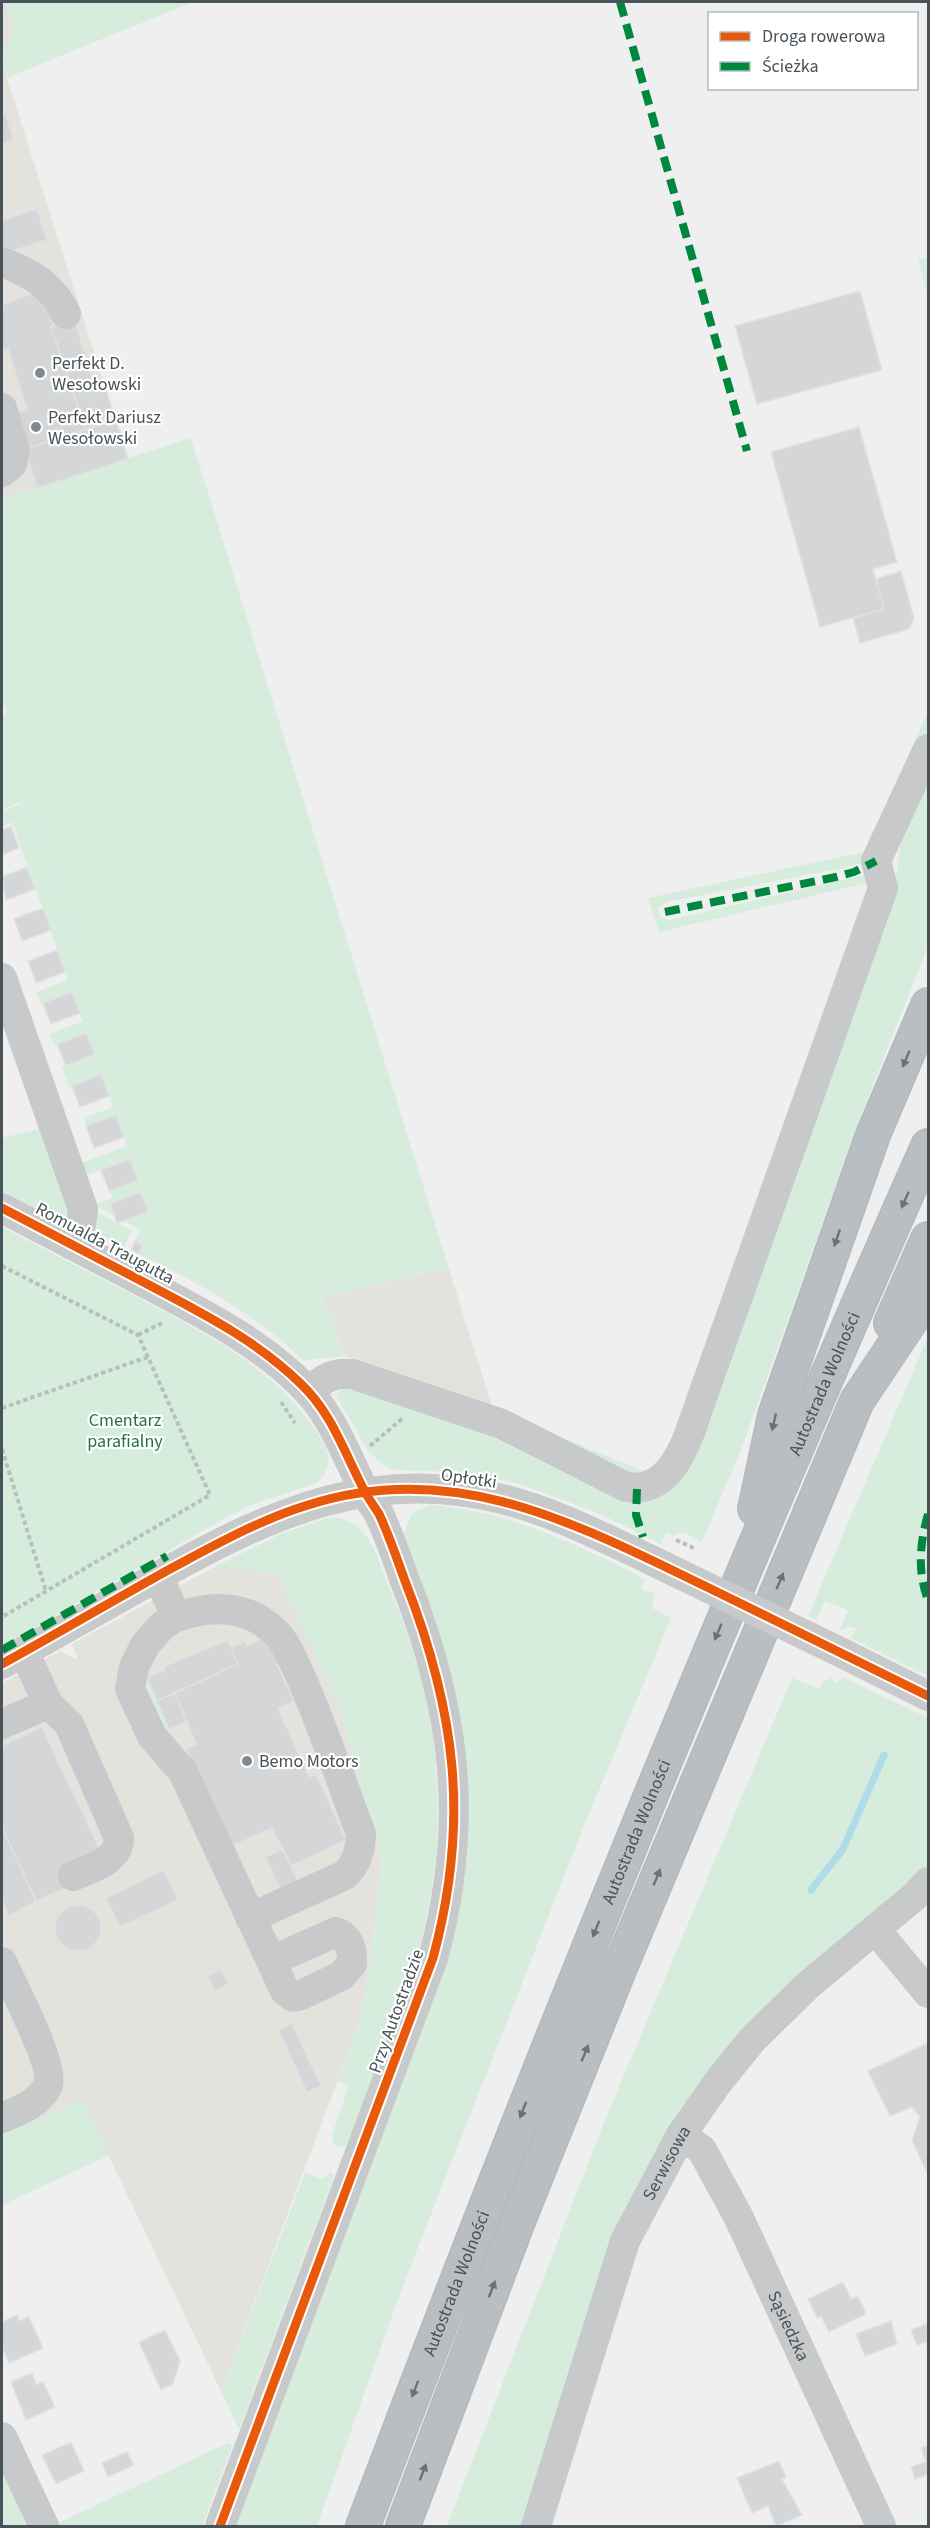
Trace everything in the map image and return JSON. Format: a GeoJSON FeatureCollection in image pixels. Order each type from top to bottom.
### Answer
{"type":"FeatureCollection","features":[{"type":"Feature","properties":{"kind":"highway"},"geometry":{"type":"LineString","coordinates":[[741,1578],[775,1415],[873,1135],[928,1005]]}},
{"type":"Feature","properties":{"kind":"highway","name":"Autostrada Wolności"},"geometry":{"type":"LineString","coordinates":[[363,2526],[540,2065],[741,1578],[928,1146]]}},
{"type":"Feature","properties":{"kind":"highway","name":"Autostrada Wolności"},"geometry":{"type":"LineString","coordinates":[[403,2526],[517,2224],[723,1717],[928,1239]]}},
{"type":"Feature","properties":{"kind":"highway"},"geometry":{"type":"LineString","coordinates":[[857,1401],[928,1295]]}},
{"type":"Feature","properties":{"kind":"street"},"geometry":{"type":"LineString","coordinates":[[2,262],[43,282],[60,301],[66,314]]}},
{"type":"Feature","properties":{"kind":"street"},"geometry":{"type":"LineString","coordinates":[[2,408],[15,452],[12,464],[2,472]]}},
{"type":"Feature","properties":{"kind":"street"},"geometry":{"type":"LineString","coordinates":[[309,1392],[324,1378],[341,1372],[424,1396],[502,1424],[603,1478],[626,1487],[637,1489],[649,1486],[667,1474],[679,1455],[700,1403],[883,888],[876,861],[928,749]]}},
{"type":"Feature","properties":{"kind":"street"},"geometry":{"type":"LineString","coordinates":[[2,978],[83,1209],[81,1224],[71,1244]]}},
{"type":"Feature","properties":{"kind":"street","name":"Romualda Traugutta"},"geometry":{"type":"LineString","coordinates":[[2,1208],[71,1244],[182,1317],[258,1348],[309,1392]]}},
{"type":"Feature","properties":{"kind":"street","name":"Przy Autostradzie"},"geometry":{"type":"LineString","coordinates":[[220,2526],[429,1974],[447,1899],[454,1812],[453,1768],[445,1704],[427,1636],[380,1517],[365,1492],[340,1438],[309,1392]]}},
{"type":"Feature","properties":{"kind":"street","name":"Opłotki"},"geometry":{"type":"LineString","coordinates":[[13,1658],[158,1576],[264,1521],[316,1502],[365,1492],[441,1490],[501,1499],[581,1528],[928,1696]]}},
{"type":"Feature","properties":{"kind":"street"},"geometry":{"type":"LineString","coordinates":[[158,1576],[177,1617]]}},
{"type":"Feature","properties":{"kind":"street"},"geometry":{"type":"LineString","coordinates":[[250,1918],[345,1875],[352,1869],[360,1852],[360,1834],[309,1696],[290,1654],[275,1632],[257,1619],[232,1609],[205,1609],[177,1617],[163,1625],[145,1645],[134,1667],[130,1689],[152,1736],[183,1772],[250,1918],[271,1961]]}},
{"type":"Feature","properties":{"kind":"street"},"geometry":{"type":"LineString","coordinates":[[13,1658],[48,1704],[69,1724],[119,1838],[119,1845],[111,1858],[73,1876]]}},
{"type":"Feature","properties":{"kind":"street"},"geometry":{"type":"LineString","coordinates":[[2,1724],[48,1704]]}},
{"type":"Feature","properties":{"kind":"street","name":"Serwisowa"},"geometry":{"type":"LineString","coordinates":[[536,2526],[625,2241],[681,2135],[718,2082],[752,2040],[807,1986],[928,1882]]}},
{"type":"Feature","properties":{"kind":"street"},"geometry":{"type":"LineString","coordinates":[[875,1929],[928,1993]]}},
{"type":"Feature","properties":{"kind":"street"},"geometry":{"type":"LineString","coordinates":[[2,1962],[49,2067],[48,2087],[34,2103],[2,2118]]}},
{"type":"Feature","properties":{"kind":"street","name":"Sąsiedzka"},"geometry":{"type":"LineString","coordinates":[[681,2135],[702,2150],[739,2218],[881,2526]]}},
{"type":"Feature","properties":{"kind":"street"},"geometry":{"type":"LineString","coordinates":[[2,2437],[44,2526]]}},
{"type":"Feature","properties":{"kind":"path"},"geometry":{"type":"LineString","coordinates":[[2,1266],[138,1335],[210,1495],[2,1617]]}},
{"type":"Feature","properties":{"kind":"path"},"geometry":{"type":"LineString","coordinates":[[138,1335],[163,1321],[182,1317]]}},
{"type":"Feature","properties":{"kind":"path"},"geometry":{"type":"LineString","coordinates":[[2,1408],[148,1357]]}},
{"type":"Feature","properties":{"kind":"path"},"geometry":{"type":"LineString","coordinates":[[272,1394],[295,1423]]}},
{"type":"Feature","properties":{"kind":"path"},"geometry":{"type":"LineString","coordinates":[[363,1450],[415,1408],[424,1396]]}},
{"type":"Feature","properties":{"kind":"path"},"geometry":{"type":"LineString","coordinates":[[2,1449],[46,1591]]}},
{"type":"Feature","properties":{"kind":"path"},"geometry":{"type":"LineString","coordinates":[[676,1540],[696,1549]]}},
{"type":"Feature","properties":{"kind":"shaded area"},"geometry":{"type":"Polygon","coordinates":[[[2,2],[5,2],[16,33],[2,51],[2,2]]]}},
{"type":"Feature","properties":{"kind":"shaded area"},"geometry":{"type":"Polygon","coordinates":[[[2,62],[128,459],[2,499],[2,62]]]}},
{"type":"Feature","properties":{"kind":"shaded area"},"geometry":{"type":"Polygon","coordinates":[[[449,1269],[493,1409],[492,1412],[345,1356],[322,1296],[449,1269]]]}},
{"type":"Feature","properties":{"kind":"shaded area"},"geometry":{"type":"Polygon","coordinates":[[[214,1567],[277,1572],[339,1705],[382,1861],[366,1991],[356,2032],[221,2391],[82,2100],[2,2136],[2,1683],[60,1651],[78,1660],[72,1644],[214,1567]]]}},
{"type":"Feature","properties":{"kind":"green space"},"geometry":{"type":"Polygon","coordinates":[[[5,2],[191,3],[6,78],[2,51],[16,33],[5,2]]]}},
{"type":"Feature","properties":{"kind":"green space"},"geometry":{"type":"Polygon","coordinates":[[[928,257],[928,299],[918,259],[928,257]]]}},
{"type":"Feature","properties":{"kind":"green space"},"geometry":{"type":"Polygon","coordinates":[[[191,438],[449,1269],[322,1296],[345,1356],[303,1360],[266,1328],[225,1300],[138,1254],[143,1245],[135,1241],[140,1230],[95,1205],[112,1198],[109,1191],[138,1180],[130,1159],[84,1176],[79,1164],[127,1146],[124,1137],[86,1126],[84,1118],[113,1107],[101,1075],[69,1087],[62,1067],[95,1054],[86,1033],[54,1045],[50,1034],[83,1021],[72,992],[41,1004],[36,992],[68,980],[12,822],[2,826],[2,812],[28,800],[174,1212],[28,799],[2,810],[2,716],[7,713],[2,699],[2,498],[191,438]]]}},
{"type":"Feature","properties":{"kind":"green space"},"geometry":{"type":"Polygon","coordinates":[[[928,710],[928,729],[878,846],[864,862],[667,902],[658,908],[660,917],[669,920],[869,874],[876,878],[876,887],[679,1436],[667,1461],[658,1472],[646,1479],[634,1479],[616,1474],[492,1412],[493,1409],[646,1472],[661,1458],[672,1437],[872,887],[867,883],[659,932],[648,898],[869,851],[928,710]]]}},
{"type":"Feature","properties":{"kind":"green space"},"geometry":{"type":"Polygon","coordinates":[[[928,770],[928,946],[864,1108],[742,1447],[702,1542],[684,1532],[673,1536],[666,1532],[661,1544],[598,1513],[517,1483],[455,1472],[397,1470],[386,1467],[369,1452],[335,1394],[349,1386],[660,1493],[893,901],[902,834],[928,770]]]}},
{"type":"Feature","properties":{"kind":"green space"},"geometry":{"type":"Polygon","coordinates":[[[42,1128],[72,1218],[63,1221],[2,1191],[2,1138],[42,1128]]]}},
{"type":"Feature","properties":{"kind":"green space"},"geometry":{"type":"Polygon","coordinates":[[[93,1210],[132,1231],[124,1247],[92,1230],[93,1210]]]}},
{"type":"Feature","properties":{"kind":"green space","name":"Cmentarz parafialny"},"geometry":{"type":"Polygon","coordinates":[[[2,1227],[182,1321],[231,1350],[276,1385],[296,1405],[323,1442],[328,1463],[327,1469],[317,1483],[254,1504],[225,1518],[2,1646],[2,1227]]]}},
{"type":"Feature","properties":{"kind":"green space"},"geometry":{"type":"Polygon","coordinates":[[[928,1337],[928,1676],[851,1638],[856,1628],[848,1627],[839,1631],[848,1610],[825,1601],[816,1620],[808,1616],[928,1337]]]}},
{"type":"Feature","properties":{"kind":"green space"},"geometry":{"type":"Polygon","coordinates":[[[430,1505],[459,1508],[515,1522],[593,1554],[645,1579],[641,1589],[654,1593],[652,1608],[671,1618],[584,1826],[402,2288],[317,2526],[231,2526],[460,1884],[404,1532],[413,1512],[430,1505]]]}},
{"type":"Feature","properties":{"kind":"green space"},"geometry":{"type":"Polygon","coordinates":[[[328,1518],[341,1518],[360,1529],[368,1538],[379,1560],[409,1639],[426,1698],[436,1758],[438,1789],[433,1881],[414,1967],[387,2044],[347,2145],[341,2148],[334,2145],[332,2135],[349,2085],[338,2081],[356,2031],[366,1991],[382,1861],[339,1705],[277,1573],[214,1567],[283,1533],[328,1518]]]}},
{"type":"Feature","properties":{"kind":"green space"},"geometry":{"type":"Polygon","coordinates":[[[140,1676],[147,1678],[169,1729],[159,1733],[140,1676]]]}},
{"type":"Feature","properties":{"kind":"green space"},"geometry":{"type":"Polygon","coordinates":[[[830,1676],[836,1684],[843,1677],[928,1718],[928,1867],[704,2084],[524,2526],[447,2526],[605,2120],[792,1678],[820,1689],[824,1680],[827,1681],[830,1676]]]}},
{"type":"Feature","properties":{"kind":"green space"},"geometry":{"type":"Polygon","coordinates":[[[82,2099],[110,2155],[2,2205],[2,2136],[82,2099]]]}},
{"type":"Feature","properties":{"kind":"green space"},"geometry":{"type":"Polygon","coordinates":[[[331,2171],[334,2176],[239,2429],[221,2391],[305,2173],[323,2179],[331,2171]]]}},
{"type":"Feature","properties":{"kind":"green space"},"geometry":{"type":"Polygon","coordinates":[[[228,2443],[232,2446],[202,2526],[58,2526],[56,2524],[228,2443]]]}},
{"type":"Feature","properties":{"kind":"green space"},"geometry":{"type":"Polygon","coordinates":[[[2,2464],[33,2526],[2,2526],[2,2464]]]}},
{"type":"Feature","properties":{"kind":"building"},"geometry":{"type":"Polygon","coordinates":[[[6,115],[14,140],[2,145],[2,116],[6,115]]]}},
{"type":"Feature","properties":{"kind":"building"},"geometry":{"type":"Polygon","coordinates":[[[37,209],[47,240],[2,254],[2,220],[37,209]]]}},
{"type":"Feature","properties":{"kind":"building","name":"Perfekt D. Wesołowski"},"geometry":{"type":"Polygon","coordinates":[[[42,290],[54,326],[51,327],[86,429],[28,448],[17,413],[27,410],[8,349],[2,351],[2,305],[42,290]]]}},
{"type":"Feature","properties":{"kind":"building"},"geometry":{"type":"Polygon","coordinates":[[[860,291],[882,370],[757,404],[735,326],[860,291]]]}},
{"type":"Feature","properties":{"kind":"building"},"geometry":{"type":"Polygon","coordinates":[[[75,320],[95,390],[105,387],[116,420],[86,429],[51,327],[75,320]]]}},
{"type":"Feature","properties":{"kind":"building"},"geometry":{"type":"Polygon","coordinates":[[[116,420],[128,459],[37,488],[25,449],[116,420]]]}},
{"type":"Feature","properties":{"kind":"building"},"geometry":{"type":"Polygon","coordinates":[[[859,427],[897,562],[873,569],[884,609],[820,627],[771,452],[859,427]]]}},
{"type":"Feature","properties":{"kind":"building"},"geometry":{"type":"Polygon","coordinates":[[[901,571],[914,618],[909,629],[860,643],[853,618],[884,609],[876,579],[901,571]]]}},
{"type":"Feature","properties":{"kind":"building"},"geometry":{"type":"Polygon","coordinates":[[[11,826],[19,848],[2,855],[2,830],[11,826]]]}},
{"type":"Feature","properties":{"kind":"building"},"geometry":{"type":"Polygon","coordinates":[[[27,867],[35,889],[6,900],[2,877],[27,867]]]}},
{"type":"Feature","properties":{"kind":"building"},"geometry":{"type":"Polygon","coordinates":[[[43,908],[51,930],[22,941],[14,919],[43,908]]]}},
{"type":"Feature","properties":{"kind":"building"},"geometry":{"type":"Polygon","coordinates":[[[57,950],[65,972],[36,983],[28,961],[57,950]]]}},
{"type":"Feature","properties":{"kind":"building"},"geometry":{"type":"Polygon","coordinates":[[[72,992],[80,1013],[51,1024],[43,1003],[72,992]]]}},
{"type":"Feature","properties":{"kind":"building"},"geometry":{"type":"Polygon","coordinates":[[[86,1033],[95,1054],[66,1066],[57,1044],[86,1033]]]}},
{"type":"Feature","properties":{"kind":"building"},"geometry":{"type":"Polygon","coordinates":[[[101,1074],[109,1096],[80,1107],[72,1086],[101,1074]]]}},
{"type":"Feature","properties":{"kind":"building"},"geometry":{"type":"Polygon","coordinates":[[[116,1115],[124,1137],[94,1148],[86,1126],[116,1115]]]}},
{"type":"Feature","properties":{"kind":"building"},"geometry":{"type":"Polygon","coordinates":[[[130,1159],[138,1180],[109,1191],[101,1170],[130,1159]]]}},
{"type":"Feature","properties":{"kind":"building"},"geometry":{"type":"Polygon","coordinates":[[[141,1192],[148,1212],[117,1223],[110,1204],[141,1192]]]}},
{"type":"Feature","properties":{"kind":"building"},"geometry":{"type":"Polygon","coordinates":[[[135,1241],[143,1245],[138,1254],[131,1250],[135,1241]]]}},
{"type":"Feature","properties":{"kind":"building","name":"Bemo Motors"},"geometry":{"type":"Polygon","coordinates":[[[265,1637],[281,1661],[277,1665],[294,1701],[278,1708],[309,1777],[316,1774],[346,1840],[291,1866],[272,1828],[230,1847],[186,1749],[196,1744],[175,1693],[238,1664],[231,1647],[246,1641],[247,1646],[265,1637]]]}},
{"type":"Feature","properties":{"kind":"building"},"geometry":{"type":"Polygon","coordinates":[[[228,1640],[238,1664],[157,1701],[147,1678],[165,1670],[163,1667],[228,1640]]]}},
{"type":"Feature","properties":{"kind":"building"},"geometry":{"type":"Polygon","coordinates":[[[175,1693],[187,1721],[169,1729],[157,1701],[175,1693]]]}},
{"type":"Feature","properties":{"kind":"building"},"geometry":{"type":"Polygon","coordinates":[[[42,1727],[100,1850],[72,1885],[36,1901],[2,1827],[2,1746],[42,1727]]]}},
{"type":"Feature","properties":{"kind":"building"},"geometry":{"type":"Polygon","coordinates":[[[2,1827],[36,1901],[9,1916],[2,1900],[2,1827]]]}},
{"type":"Feature","properties":{"kind":"building"},"geometry":{"type":"Polygon","coordinates":[[[283,1849],[299,1884],[282,1892],[265,1857],[283,1849]]]}},
{"type":"Feature","properties":{"kind":"building"},"geometry":{"type":"Polygon","coordinates":[[[164,1870],[178,1900],[120,1927],[106,1898],[164,1870]]]}},
{"type":"Feature","properties":{"kind":"building"},"geometry":{"type":"Polygon","coordinates":[[[78,1905],[94,1912],[101,1928],[94,1944],[78,1951],[62,1944],[55,1928],[62,1912],[78,1905]]]}},
{"type":"Feature","properties":{"kind":"building"},"geometry":{"type":"Polygon","coordinates":[[[221,1969],[229,1984],[215,1991],[208,1976],[221,1969]]]}},
{"type":"Feature","properties":{"kind":"building"},"geometry":{"type":"Polygon","coordinates":[[[292,2023],[321,2086],[307,2092],[278,2030],[292,2023]]]}},
{"type":"Feature","properties":{"kind":"building"},"geometry":{"type":"Polygon","coordinates":[[[928,2043],[928,2175],[912,2140],[920,2117],[912,2107],[890,2116],[868,2071],[928,2043]]]}},
{"type":"Feature","properties":{"kind":"building"},"geometry":{"type":"Polygon","coordinates":[[[843,2282],[851,2299],[858,2296],[866,2314],[829,2332],[821,2316],[817,2318],[808,2299],[843,2282]]]}},
{"type":"Feature","properties":{"kind":"building"},"geometry":{"type":"Polygon","coordinates":[[[17,2315],[19,2321],[29,2317],[43,2348],[9,2363],[2,2347],[2,2322],[17,2315]]]}},
{"type":"Feature","properties":{"kind":"building"},"geometry":{"type":"Polygon","coordinates":[[[891,2321],[897,2344],[865,2356],[856,2334],[891,2321]]]}},
{"type":"Feature","properties":{"kind":"building"},"geometry":{"type":"Polygon","coordinates":[[[928,2323],[928,2341],[917,2345],[911,2330],[928,2323]]]}},
{"type":"Feature","properties":{"kind":"building"},"geometry":{"type":"Polygon","coordinates":[[[165,2330],[180,2361],[173,2384],[161,2390],[139,2342],[165,2330]]]}},
{"type":"Feature","properties":{"kind":"building"},"geometry":{"type":"Polygon","coordinates":[[[32,2373],[36,2385],[43,2382],[55,2407],[26,2420],[11,2382],[32,2373]]]}},
{"type":"Feature","properties":{"kind":"building"},"geometry":{"type":"Polygon","coordinates":[[[71,2442],[84,2471],[56,2484],[42,2455],[71,2442]]]}},
{"type":"Feature","properties":{"kind":"building"},"geometry":{"type":"Polygon","coordinates":[[[928,2445],[928,2474],[915,2479],[911,2467],[926,2462],[921,2448],[928,2445]]]}},
{"type":"Feature","properties":{"kind":"building"},"geometry":{"type":"Polygon","coordinates":[[[127,2452],[134,2465],[108,2477],[102,2463],[127,2452]]]}},
{"type":"Feature","properties":{"kind":"building"},"geometry":{"type":"Polygon","coordinates":[[[779,2461],[786,2477],[782,2479],[802,2515],[776,2526],[768,2506],[752,2513],[737,2478],[779,2461]]]}},
{"type":"Feature","properties":{"kind":"waterway"},"geometry":{"type":"LineString","coordinates":[[811,1890],[843,1849],[884,1755]]}},
{"type":"Feature","properties":{"kind":"marked path"},"geometry":{"type":"LineString","coordinates":[[620,2],[747,451]]}},
{"type":"Feature","properties":{"kind":"marked path"},"geometry":{"type":"LineString","coordinates":[[665,912],[836,877],[854,872],[876,861]]}},
{"type":"Feature","properties":{"kind":"marked path"},"geometry":{"type":"LineString","coordinates":[[637,1489],[636,1515],[643,1537]]}},
{"type":"Feature","properties":{"kind":"marked path"},"geometry":{"type":"LineString","coordinates":[[928,1514],[921,1557],[922,1578],[928,1600]]}},
{"type":"Feature","properties":{"kind":"marked path"},"geometry":{"type":"LineString","coordinates":[[2,1650],[167,1556]]}},
{"type":"Feature","properties":{"kind":"cycle path"},"geometry":{"type":"LineString","coordinates":[[2,1208],[171,1296],[229,1329],[266,1354],[311,1395],[329,1420],[386,1530],[422,1629],[436,1676],[446,1722],[452,1767],[454,1813],[445,1908],[433,1958],[220,2526]]}},
{"type":"Feature","properties":{"kind":"cycle path"},"geometry":{"type":"LineString","coordinates":[[2,1664],[170,1569],[272,1518],[308,1505],[362,1492],[415,1489],[466,1494],[516,1505],[564,1522],[613,1542],[928,1696]]}},
{"type":"Feature","properties":{"kind":"place","name":"Perfekt D. Wesołowski"},"geometry":{"type":"Point","coordinates":[40,373]}},
{"type":"Feature","properties":{"kind":"place","name":"Perfekt Dariusz Wesołowski"},"geometry":{"type":"Point","coordinates":[36,427]}},
{"type":"Feature","properties":{"kind":"place","name":"Bemo Motors"},"geometry":{"type":"Point","coordinates":[247,1761]}}]}
